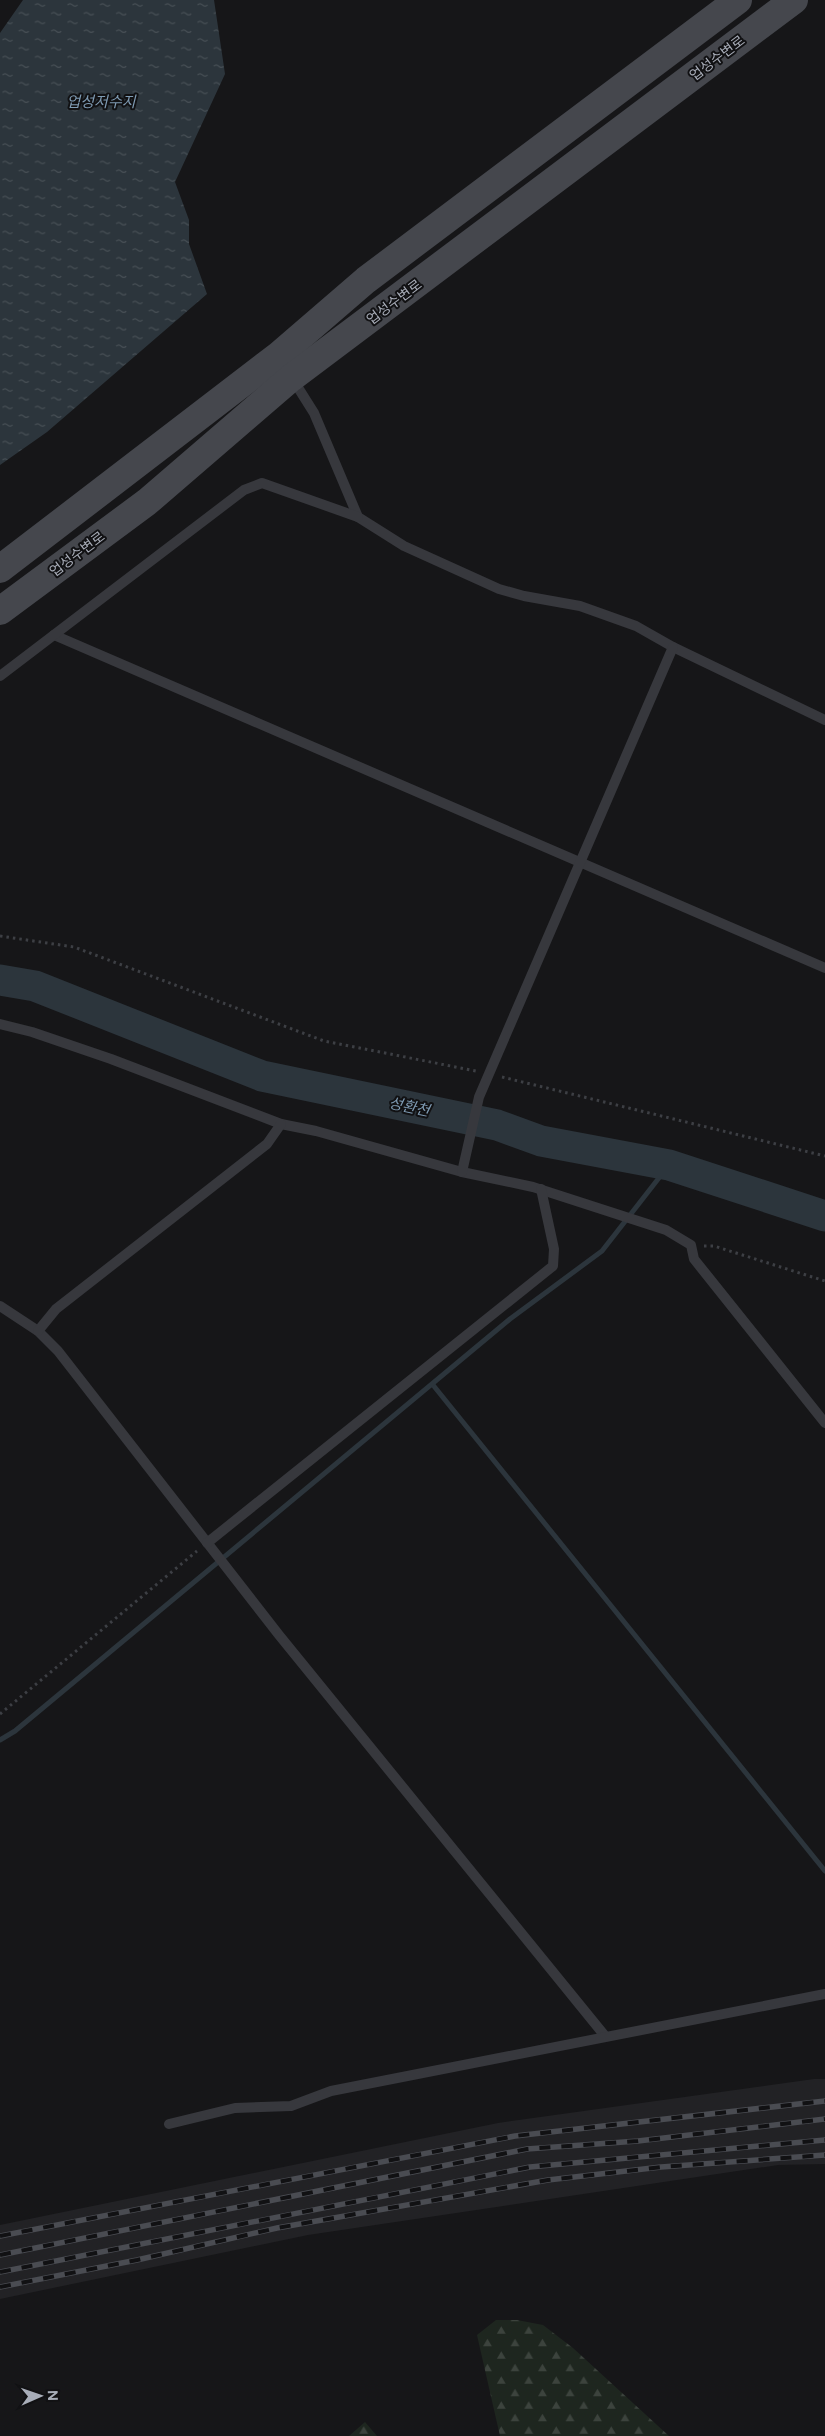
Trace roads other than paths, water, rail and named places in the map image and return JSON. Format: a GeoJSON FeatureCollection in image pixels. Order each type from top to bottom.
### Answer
{"type":"FeatureCollection","features":[{"type":"Feature","properties":{"kind":"main road","name":"업성수변로"},"geometry":{"type":"LineString","coordinates":[[0,611],[146,502],[285,366],[366,280],[738,0]]}},
{"type":"Feature","properties":{"kind":"main road","name":"업성수변로"},"geometry":{"type":"LineString","coordinates":[[0,569],[794,0]]}},
{"type":"Feature","properties":{"kind":"lane"},"geometry":{"type":"LineString","coordinates":[[285,366],[314,413],[358,517]]}},
{"type":"Feature","properties":{"kind":"lane"},"geometry":{"type":"LineString","coordinates":[[0,676],[244,490],[262,483],[358,517],[404,546],[499,589],[602,612],[636,626],[674,647],[825,720]]}},
{"type":"Feature","properties":{"kind":"lane"},"geometry":{"type":"LineString","coordinates":[[54,635],[825,968]]}},
{"type":"Feature","properties":{"kind":"lane"},"geometry":{"type":"LineString","coordinates":[[462,1172],[479,1097],[578,862],[674,647]]}},
{"type":"Feature","properties":{"kind":"lane"},"geometry":{"type":"LineString","coordinates":[[0,1024],[32,1032],[93,1053],[281,1124],[316,1131],[462,1172],[542,1189],[666,1230],[691,1245],[694,1259],[825,1423]]}},
{"type":"Feature","properties":{"kind":"lane"},"geometry":{"type":"LineString","coordinates":[[38,1331],[56,1309],[267,1144],[281,1124]]}},
{"type":"Feature","properties":{"kind":"lane"},"geometry":{"type":"LineString","coordinates":[[207,1543],[553,1266],[554,1249],[542,1189]]}},
{"type":"Feature","properties":{"kind":"lane"},"geometry":{"type":"LineString","coordinates":[[0,1306],[38,1331],[58,1351],[228,1570],[606,2036]]}},
{"type":"Feature","properties":{"kind":"lane"},"geometry":{"type":"LineString","coordinates":[[169,2124],[235,2108],[291,2106],[330,2091],[825,1994]]}},
{"type":"Feature","properties":{"kind":"water","name":"업성저수지"},"geometry":{"type":"Polygon","coordinates":[[[23,0],[214,0],[225,74],[175,182],[189,220],[189,244],[207,294],[47,432],[0,465],[0,33],[23,0]]]}},
{"type":"Feature","properties":{"kind":"waterway","name":"성환천"},"geometry":{"type":"LineString","coordinates":[[0,980],[35,986],[262,1076],[497,1125],[541,1141],[669,1165],[825,1216]]}},
{"type":"Feature","properties":{"kind":"waterway"},"geometry":{"type":"LineString","coordinates":[[0,1740],[15,1731],[510,1319],[602,1251],[669,1165]]}},
{"type":"Feature","properties":{"kind":"waterway"},"geometry":{"type":"LineString","coordinates":[[433,1385],[825,1871]]}},
{"type":"Feature","properties":{"kind":"railway"},"geometry":{"type":"LineString","coordinates":[[0,2236],[515,2136],[825,2101]]}},
{"type":"Feature","properties":{"kind":"railway"},"geometry":{"type":"LineString","coordinates":[[0,2255],[527,2149],[638,2141],[825,2119]]}},
{"type":"Feature","properties":{"kind":"railway"},"geometry":{"type":"LineString","coordinates":[[0,2272],[530,2167],[825,2140]]}},
{"type":"Feature","properties":{"kind":"railway"},"geometry":{"type":"LineString","coordinates":[[0,2287],[137,2260],[277,2228],[548,2180],[661,2167],[825,2155]]}}]}
